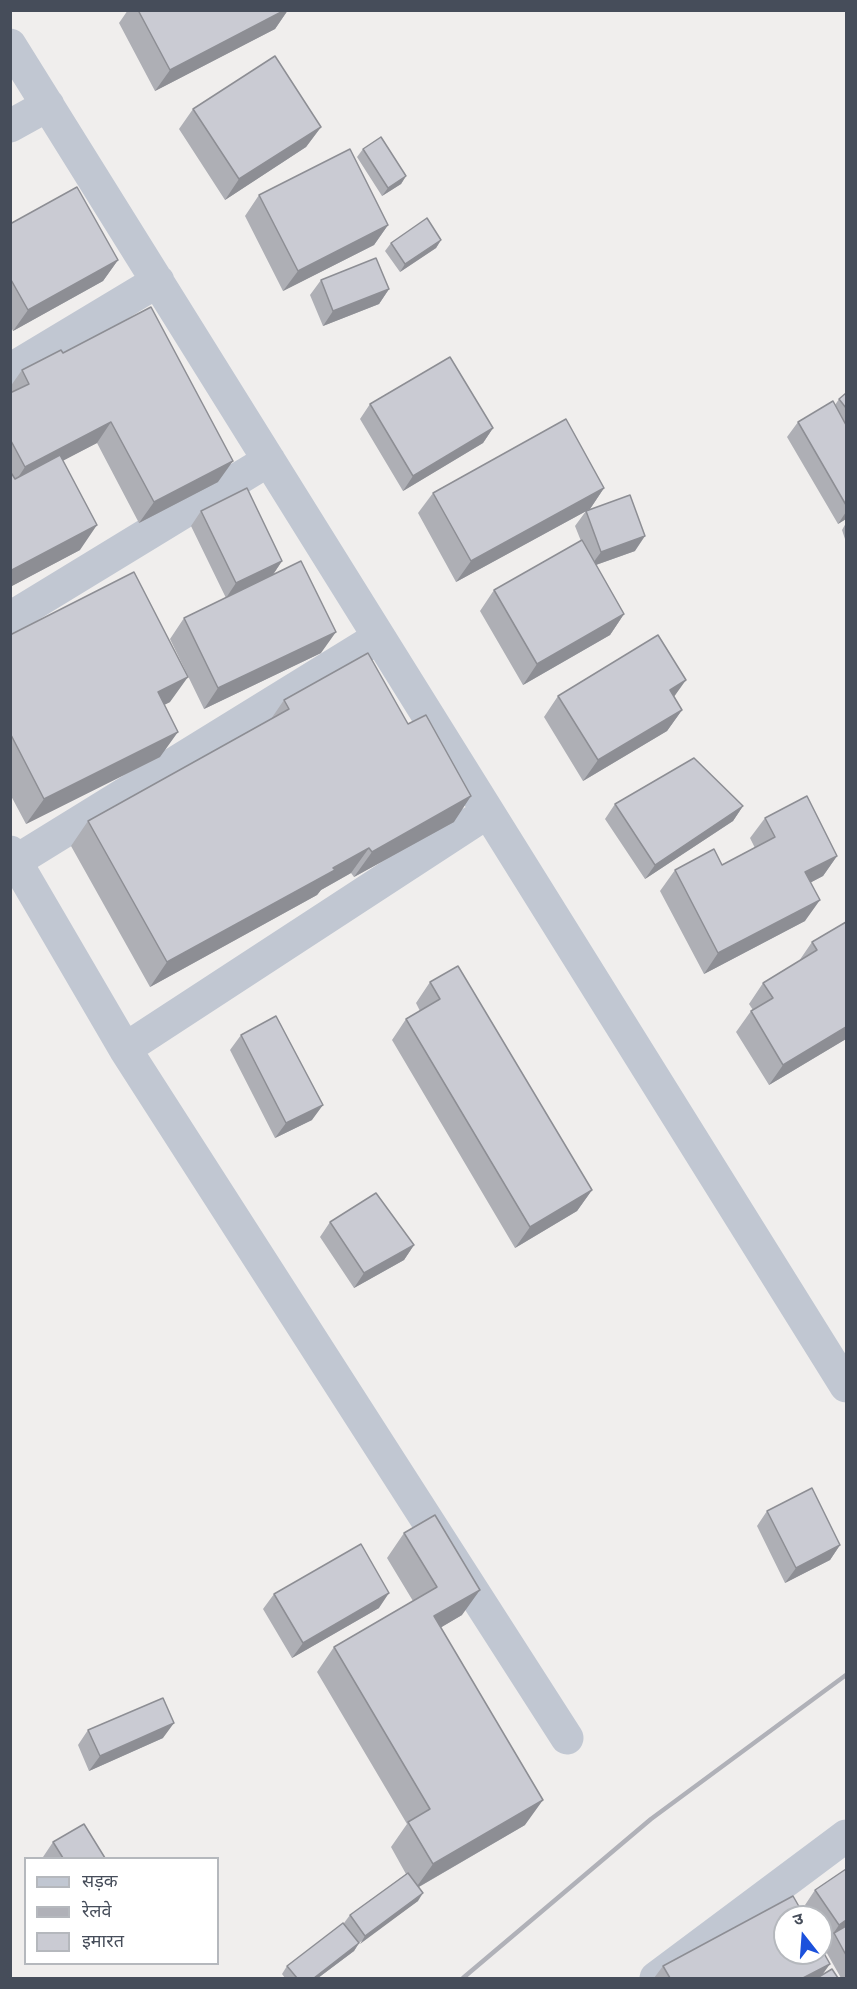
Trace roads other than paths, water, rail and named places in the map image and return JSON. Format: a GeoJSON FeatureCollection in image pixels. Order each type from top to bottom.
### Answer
{"type":"FeatureCollection","features":[{"type":"Feature","properties":{"kind":"street"},"geometry":{"type":"LineString","coordinates":[[10,45],[846,1386]]}},
{"type":"Feature","properties":{"kind":"street"},"geometry":{"type":"LineString","coordinates":[[10,126],[48,105]]}},
{"type":"Feature","properties":{"kind":"street"},"geometry":{"type":"LineString","coordinates":[[10,370],[158,281]]}},
{"type":"Feature","properties":{"kind":"street"},"geometry":{"type":"LineString","coordinates":[[10,618],[269,460]]}},
{"type":"Feature","properties":{"kind":"street"},"geometry":{"type":"LineString","coordinates":[[379,637],[13,856],[125,1049],[567,1738]]}},
{"type":"Feature","properties":{"kind":"street"},"geometry":{"type":"LineString","coordinates":[[125,1049],[488,812]]}},
{"type":"Feature","properties":{"kind":"street"},"geometry":{"type":"LineString","coordinates":[[656,1978],[846,1836]]}},
{"type":"Feature","properties":{"kind":"railway"},"geometry":{"type":"LineString","coordinates":[[463,1978],[651,1819],[846,1675]]}}]}
